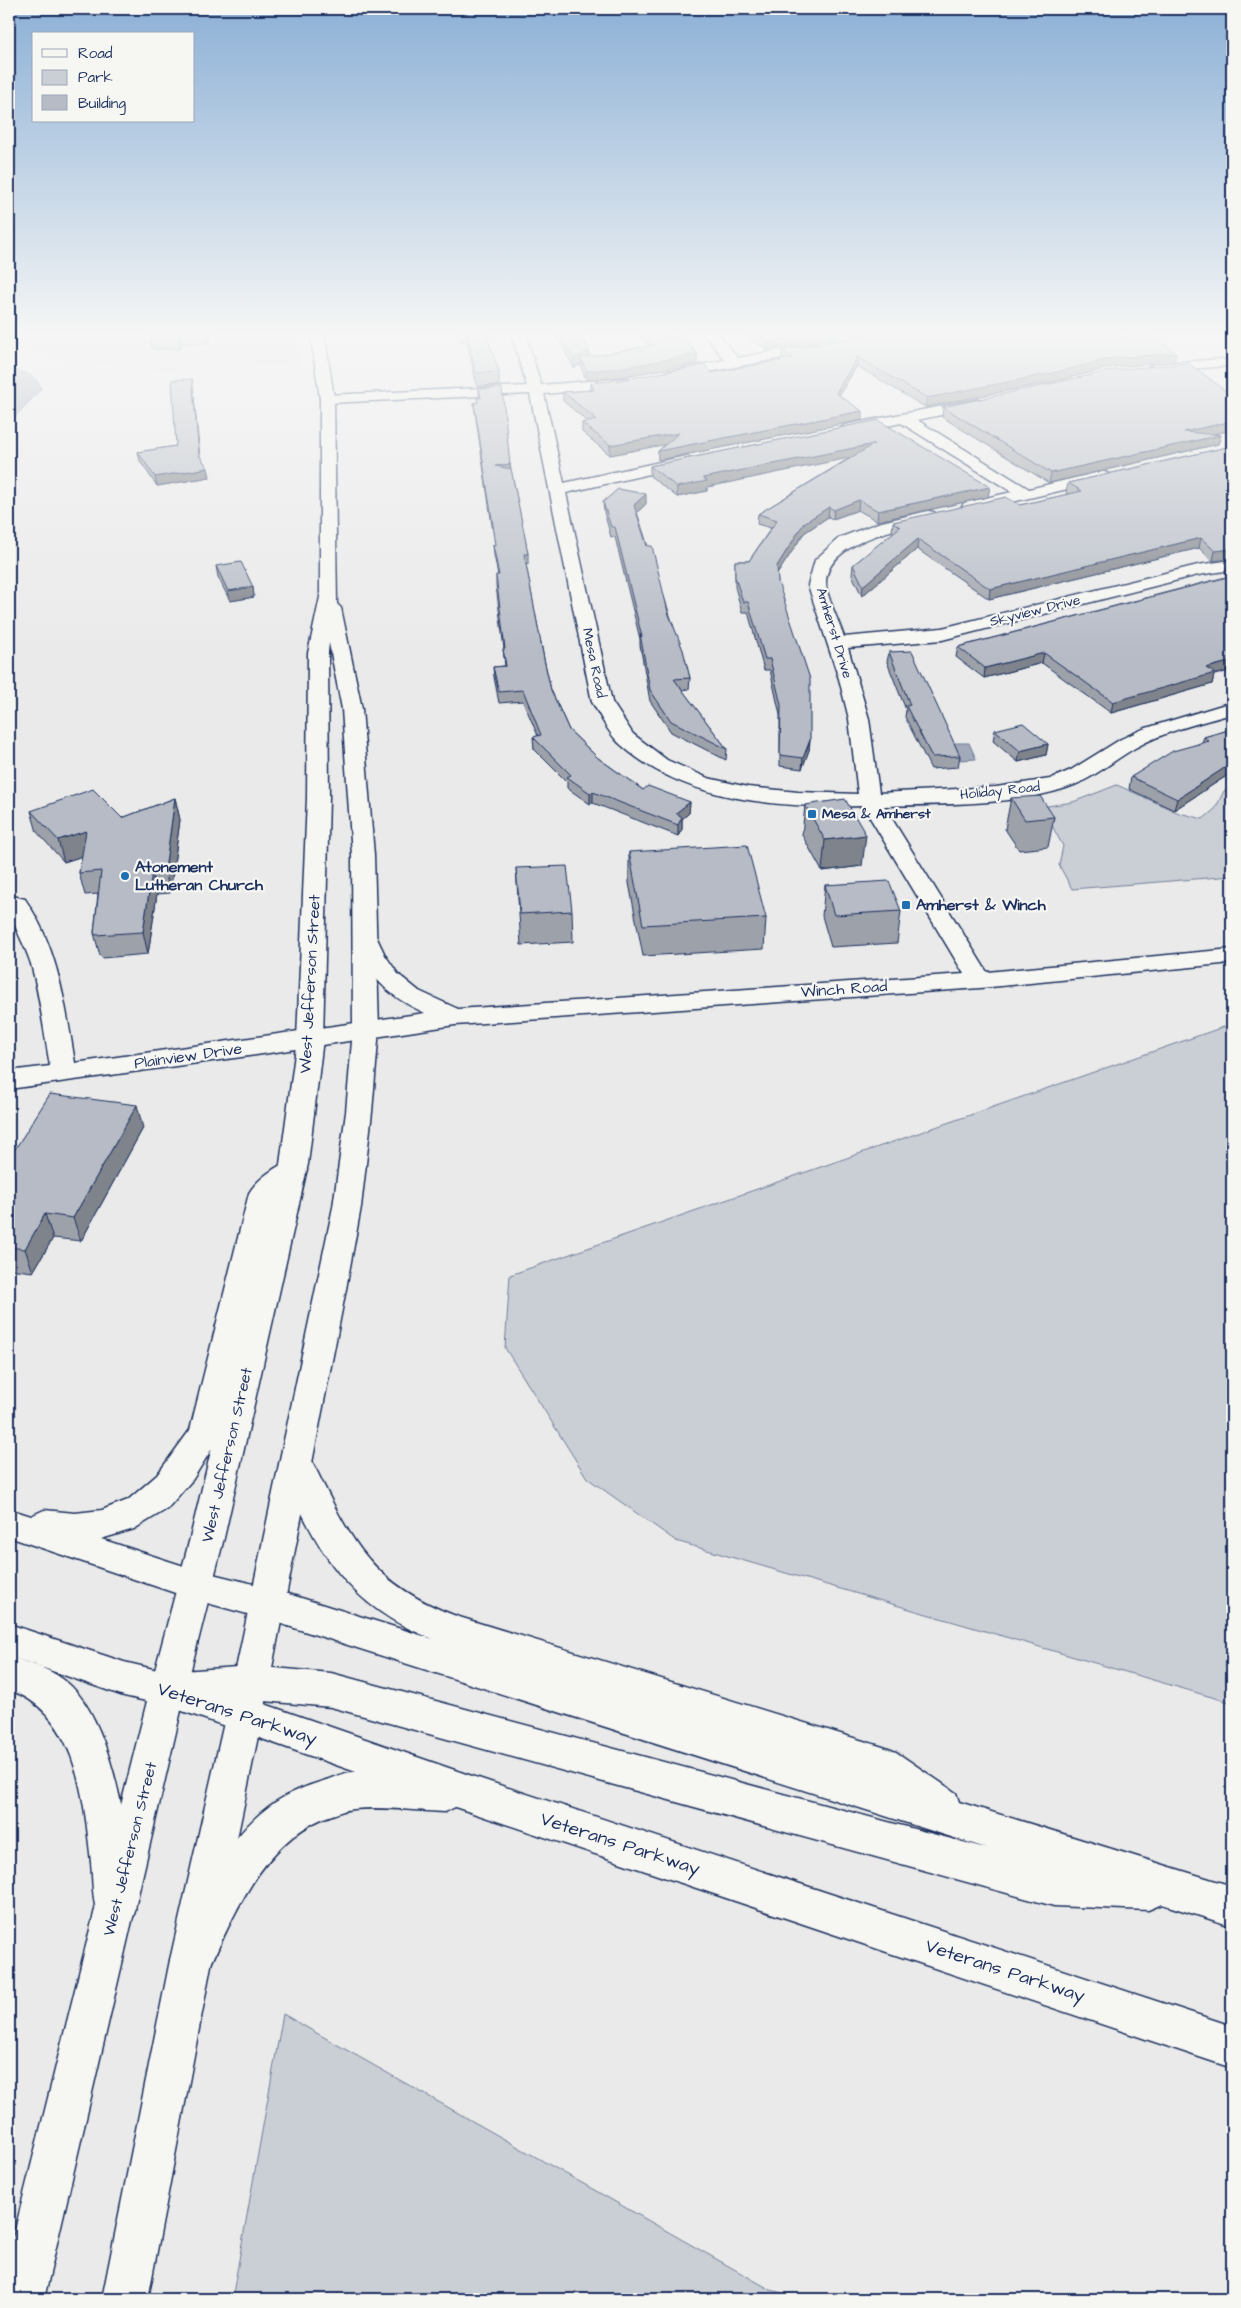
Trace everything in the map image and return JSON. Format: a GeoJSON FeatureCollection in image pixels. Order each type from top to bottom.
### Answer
{"type":"FeatureCollection","features":[{"type":"Feature","properties":{"kind":"main road","name":"West Jefferson Street"},"geometry":{"type":"LineString","coordinates":[[125,2299],[191,1960],[248,1699],[347,1208],[359,1112],[366,1029],[364,855],[352,709],[329,597],[327,438]]}},
{"type":"Feature","properties":{"kind":"main road","name":"Mesa Road"},"geometry":{"type":"LineString","coordinates":[[546,438],[602,702],[615,727],[627,741],[650,758],[670,768],[713,785],[739,792],[770,798],[870,800]]}},
{"type":"Feature","properties":{"kind":"main road"},"geometry":{"type":"LineString","coordinates":[[936,438],[1026,494]]}},
{"type":"Feature","properties":{"kind":"main road"},"geometry":{"type":"LineString","coordinates":[[557,488],[578,486],[623,474],[700,458]]}},
{"type":"Feature","properties":{"kind":"main road","name":"Amherst Drive"},"geometry":{"type":"LineString","coordinates":[[980,980],[886,830],[870,800],[865,778],[859,719],[849,679],[817,586],[824,560],[845,542],[884,527],[1120,473]]}},
{"type":"Feature","properties":{"kind":"main road","name":"Skyview Drive"},"geometry":{"type":"LineString","coordinates":[[836,643],[942,634],[1198,570],[1232,565]]}},
{"type":"Feature","properties":{"kind":"main road","name":"West Jefferson Street"},"geometry":{"type":"LineString","coordinates":[[21,2299],[168,1689],[196,1585],[293,1170],[310,1039],[318,798],[318,653],[329,597]]}},
{"type":"Feature","properties":{"kind":"main road","name":"Holiday Road"},"geometry":{"type":"LineString","coordinates":[[870,800],[1013,792],[1040,788],[1080,775],[1096,766],[1115,750],[1164,727],[1232,708]]}},
{"type":"Feature","properties":{"kind":"main road"},"geometry":{"type":"LineString","coordinates":[[9,902],[16,904],[30,925],[47,978],[64,1073]]}},
{"type":"Feature","properties":{"kind":"main road"},"geometry":{"type":"LineString","coordinates":[[366,937],[374,960],[387,978],[421,1001],[455,1016]]}},
{"type":"Feature","properties":{"kind":"main road","name":"Winch Road"},"geometry":{"type":"LineString","coordinates":[[366,1029],[455,1016],[980,980],[1232,956]]}},
{"type":"Feature","properties":{"kind":"main road","name":"Plainview Drive"},"geometry":{"type":"LineString","coordinates":[[9,1080],[310,1039],[366,1029]]}},
{"type":"Feature","properties":{"kind":"main road"},"geometry":{"type":"LineString","coordinates":[[9,1522],[78,1527],[110,1522],[141,1509],[160,1498],[175,1480],[205,1433],[263,1193],[293,1170]]}},
{"type":"Feature","properties":{"kind":"main road"},"geometry":{"type":"LineString","coordinates":[[296,1463],[309,1496],[345,1559],[390,1600],[415,1616],[454,1631],[883,1765],[964,1822]]}},
{"type":"Feature","properties":{"kind":"main road"},"geometry":{"type":"LineString","coordinates":[[9,1522],[196,1585],[266,1603],[1232,1906]]}},
{"type":"Feature","properties":{"kind":"main road","name":"Veterans Parkway"},"geometry":{"type":"LineString","coordinates":[[9,1640],[124,1679],[168,1689],[248,1699],[469,1794],[1232,2047]]}},
{"type":"Feature","properties":{"kind":"main road"},"geometry":{"type":"LineString","coordinates":[[9,1673],[38,1683],[59,1700],[77,1727],[89,1759],[99,1799],[113,1867],[115,1911]]}},
{"type":"Feature","properties":{"kind":"main road"},"geometry":{"type":"LineString","coordinates":[[248,1699],[330,1690],[1054,1886],[1184,1891]]}},
{"type":"Feature","properties":{"kind":"main road"},"geometry":{"type":"LineString","coordinates":[[191,1960],[229,1883],[266,1834],[288,1816],[309,1804],[352,1790],[469,1794]]}},
{"type":"Feature","properties":{"kind":"green space"},"geometry":{"type":"Polygon","coordinates":[[[1117,785],[1179,813],[1203,819],[1215,809],[1224,791],[1232,787],[1232,876],[1072,889],[1059,865],[1063,846],[1050,822],[1035,808],[1073,802],[1117,785]]]}},
{"type":"Feature","properties":{"kind":"green space"},"geometry":{"type":"Polygon","coordinates":[[[1232,1024],[1232,1703],[676,1541],[587,1478],[505,1348],[510,1275],[1232,1024]]]}},
{"type":"Feature","properties":{"kind":"green space"},"geometry":{"type":"Polygon","coordinates":[[[283,2014],[771,2290],[805,2299],[232,2299],[283,2014]]]}},
{"type":"Feature","properties":{"kind":"water"},"geometry":{"type":"Polygon","coordinates":[[[954,743],[969,743],[976,759],[961,760],[954,743]]]}},
{"type":"Feature","properties":{"kind":"building"},"geometry":{"type":"Polygon","coordinates":[[[175,438],[197,438],[199,455],[208,468],[155,477],[138,452],[176,446],[175,438]]]}},
{"type":"Feature","properties":{"kind":"building"},"geometry":{"type":"Polygon","coordinates":[[[479,438],[507,438],[510,464],[496,466],[511,469],[528,554],[524,554],[544,659],[551,690],[569,730],[598,758],[643,790],[648,786],[690,802],[676,813],[682,817],[678,825],[593,792],[590,793],[567,777],[571,775],[533,737],[541,735],[523,690],[499,692],[493,667],[506,666],[496,575],[499,575],[493,545],[496,545],[479,438]]]}},
{"type":"Feature","properties":{"kind":"building"},"geometry":{"type":"Polygon","coordinates":[[[601,438],[652,438],[610,445],[601,438]]]}},
{"type":"Feature","properties":{"kind":"building"},"geometry":{"type":"Polygon","coordinates":[[[674,438],[726,438],[658,451],[674,438]]]}},
{"type":"Feature","properties":{"kind":"building"},"geometry":{"type":"Polygon","coordinates":[[[790,438],[908,438],[990,487],[878,511],[859,500],[834,510],[829,507],[804,523],[777,566],[778,582],[810,679],[810,740],[803,758],[780,755],[781,705],[770,659],[765,659],[748,602],[743,602],[735,577],[735,561],[749,561],[777,520],[758,514],[874,444],[703,478],[707,481],[677,487],[650,466],[790,438]]]}},
{"type":"Feature","properties":{"kind":"building"},"geometry":{"type":"Polygon","coordinates":[[[993,438],[1209,438],[1051,473],[993,438]]]}},
{"type":"Feature","properties":{"kind":"building"},"geometry":{"type":"Polygon","coordinates":[[[1232,446],[1232,549],[1215,551],[1201,538],[990,589],[918,539],[863,586],[853,565],[900,527],[893,522],[1006,497],[1020,505],[1082,491],[1068,483],[1232,446]]]}},
{"type":"Feature","properties":{"kind":"building"},"geometry":{"type":"Polygon","coordinates":[[[618,489],[646,494],[634,505],[647,546],[652,546],[668,612],[683,650],[690,678],[674,679],[727,749],[671,721],[650,690],[640,634],[642,637],[615,527],[611,527],[603,502],[618,489]]]}},
{"type":"Feature","properties":{"kind":"building"},"geometry":{"type":"Polygon","coordinates":[[[241,562],[253,587],[228,591],[216,566],[241,562]]]}},
{"type":"Feature","properties":{"kind":"building"},"geometry":{"type":"Polygon","coordinates":[[[1232,576],[1232,661],[1206,668],[1215,673],[1113,702],[1044,653],[985,668],[958,647],[1232,576]]]}},
{"type":"Feature","properties":{"kind":"building"},"geometry":{"type":"Polygon","coordinates":[[[912,651],[960,756],[932,757],[906,706],[910,705],[889,652],[912,651]]]}},
{"type":"Feature","properties":{"kind":"building"},"geometry":{"type":"Polygon","coordinates":[[[1023,723],[1048,744],[1020,751],[995,730],[1023,723]]]}},
{"type":"Feature","properties":{"kind":"building"},"geometry":{"type":"Polygon","coordinates":[[[1232,729],[1232,763],[1177,799],[1131,777],[1173,751],[1209,741],[1204,737],[1232,729]]]}},
{"type":"Feature","properties":{"kind":"building"},"geometry":{"type":"Polygon","coordinates":[[[93,789],[122,818],[175,798],[165,870],[152,872],[143,932],[96,935],[94,933],[101,871],[79,873],[86,831],[58,840],[31,811],[93,789]]]}},
{"type":"Feature","properties":{"kind":"building"},"geometry":{"type":"Polygon","coordinates":[[[1040,796],[1054,817],[1025,820],[1011,798],[1040,796]]]}},
{"type":"Feature","properties":{"kind":"building"},"geometry":{"type":"Polygon","coordinates":[[[845,799],[866,835],[825,840],[805,805],[845,799]]]}},
{"type":"Feature","properties":{"kind":"building"},"geometry":{"type":"Polygon","coordinates":[[[747,845],[766,918],[643,925],[629,852],[747,845]]]}},
{"type":"Feature","properties":{"kind":"building"},"geometry":{"type":"Polygon","coordinates":[[[567,866],[572,911],[520,914],[516,868],[567,866]]]}},
{"type":"Feature","properties":{"kind":"building"},"geometry":{"type":"Polygon","coordinates":[[[889,881],[901,911],[834,915],[825,885],[889,881]]]}},
{"type":"Feature","properties":{"kind":"building"},"geometry":{"type":"Polygon","coordinates":[[[50,1094],[137,1105],[73,1218],[45,1214],[25,1249],[9,1247],[9,1154],[12,1154],[50,1094]]]}},
{"type":"Feature","properties":{"kind":"place","name":"Mesa & Amherst"},"geometry":{"type":"Point","coordinates":[812,814]}},
{"type":"Feature","properties":{"kind":"place","name":"Atonement Lutheran Church"},"geometry":{"type":"Point","coordinates":[125,876]}},
{"type":"Feature","properties":{"kind":"place","name":"Amherst & Winch"},"geometry":{"type":"Point","coordinates":[906,905]}}]}
